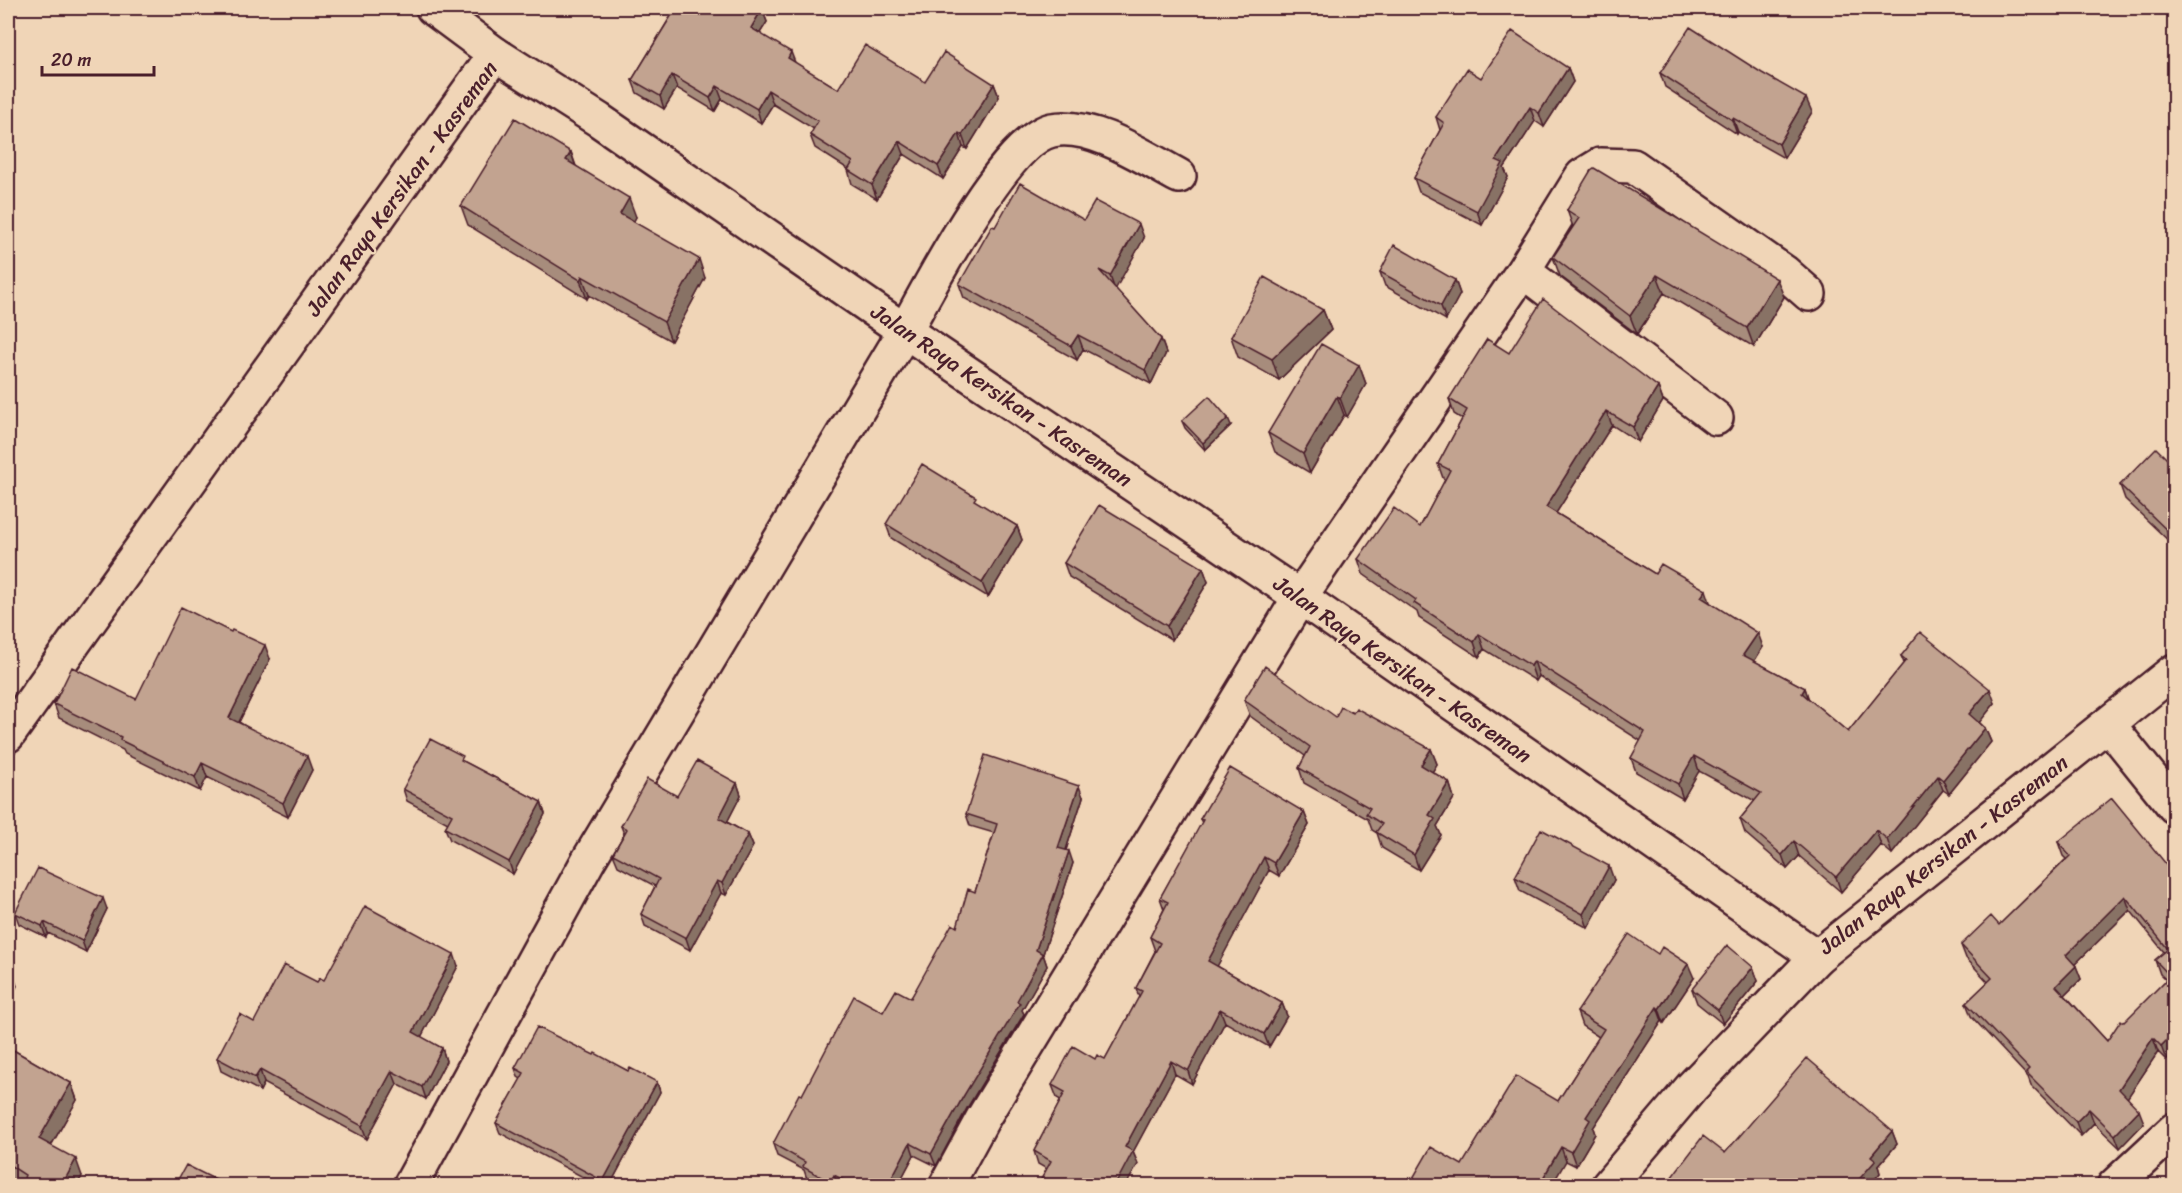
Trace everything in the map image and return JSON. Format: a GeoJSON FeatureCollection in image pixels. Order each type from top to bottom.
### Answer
{"type":"FeatureCollection","features":[{"type":"Feature","properties":{"kind":"street"},"geometry":{"type":"LineString","coordinates":[[434,8],[495,54]]}},
{"type":"Feature","properties":{"kind":"street","name":"Jalan Raya Kersikan - Kasreman"},"geometry":{"type":"LineString","coordinates":[[8,735],[495,54],[599,120],[905,331],[1300,597],[1817,957],[2175,671]]}},
{"type":"Feature","properties":{"kind":"street"},"geometry":{"type":"LineString","coordinates":[[410,1185],[588,861],[905,331],[942,263],[994,180],[1037,135],[1053,130],[1105,136],[1179,176]]}},
{"type":"Feature","properties":{"kind":"street"},"geometry":{"type":"LineString","coordinates":[[946,1185],[983,1118],[1300,597],[1523,271],[1582,176],[1600,165],[1633,166],[1784,272],[1809,294]]}},
{"type":"Feature","properties":{"kind":"street"},"geometry":{"type":"LineString","coordinates":[[1523,271],[1716,418]]}},
{"type":"Feature","properties":{"kind":"street"},"geometry":{"type":"LineString","coordinates":[[2108,724],[2175,806]]}},
{"type":"Feature","properties":{"kind":"street"},"geometry":{"type":"LineString","coordinates":[[1608,1185],[1692,1087],[1817,957]]}},
{"type":"Feature","properties":{"kind":"street"},"geometry":{"type":"LineString","coordinates":[[2114,1185],[2175,1130]]}},
{"type":"Feature","properties":{"kind":"building"},"geometry":{"type":"Polygon","coordinates":[[[676,8],[762,9],[751,28],[791,52],[788,58],[838,89],[865,45],[925,82],[944,52],[994,84],[962,135],[959,133],[938,166],[899,141],[872,185],[848,170],[853,162],[810,135],[818,121],[768,90],[757,109],[717,86],[710,98],[672,75],[660,96],[632,80],[676,8]]]}},
{"type":"Feature","properties":{"kind":"building"},"geometry":{"type":"Polygon","coordinates":[[[1690,27],[1806,98],[1779,144],[1733,118],[1732,120],[1660,73],[1690,27]]]}},
{"type":"Feature","properties":{"kind":"building"},"geometry":{"type":"Polygon","coordinates":[[[1512,31],[1568,68],[1539,113],[1530,107],[1496,160],[1503,163],[1477,211],[1414,178],[1444,123],[1436,117],[1467,69],[1481,78],[1512,31]]]}},
{"type":"Feature","properties":{"kind":"building"},"geometry":{"type":"Polygon","coordinates":[[[515,118],[571,152],[566,160],[629,198],[620,214],[699,259],[664,322],[582,276],[580,280],[461,206],[515,118]]]}},
{"type":"Feature","properties":{"kind":"building"},"geometry":{"type":"Polygon","coordinates":[[[1594,168],[1777,279],[1747,328],[1657,275],[1630,316],[1553,257],[1579,218],[1567,210],[1594,168]]]}},
{"type":"Feature","properties":{"kind":"building"},"geometry":{"type":"Polygon","coordinates":[[[1020,183],[1084,220],[1095,201],[1139,224],[1110,276],[1099,270],[1161,339],[1145,370],[1078,335],[1071,346],[959,284],[1020,183]]]}},
{"type":"Feature","properties":{"kind":"building"},"geometry":{"type":"Polygon","coordinates":[[[1394,245],[1455,280],[1441,306],[1380,272],[1394,245]]]}},
{"type":"Feature","properties":{"kind":"building"},"geometry":{"type":"Polygon","coordinates":[[[1264,277],[1323,310],[1272,359],[1231,337],[1264,277]]]}},
{"type":"Feature","properties":{"kind":"building"},"geometry":{"type":"Polygon","coordinates":[[[1543,299],[1658,387],[1633,427],[1606,411],[1546,507],[1655,574],[1661,564],[1706,590],[1701,597],[1758,633],[1743,655],[1805,688],[1802,693],[1848,732],[1906,660],[1901,656],[1920,632],[1990,689],[1969,714],[1985,728],[1943,780],[1938,776],[1887,839],[1876,830],[1836,877],[1794,841],[1782,855],[1740,819],[1761,793],[1694,756],[1678,784],[1631,758],[1645,732],[1534,661],[1531,666],[1479,634],[1474,642],[1414,603],[1416,600],[1358,559],[1394,508],[1420,527],[1450,470],[1438,464],[1467,410],[1449,399],[1487,339],[1509,353],[1543,299]]]}},
{"type":"Feature","properties":{"kind":"building"},"geometry":{"type":"Polygon","coordinates":[[[1321,344],[1359,365],[1340,398],[1337,396],[1303,454],[1268,433],[1321,344]]]}},
{"type":"Feature","properties":{"kind":"building"},"geometry":{"type":"Polygon","coordinates":[[[1209,396],[1228,418],[1203,443],[1182,421],[1209,396]]]}},
{"type":"Feature","properties":{"kind":"building"},"geometry":{"type":"Polygon","coordinates":[[[2156,448],[2167,459],[2175,451],[2175,538],[2120,485],[2156,448]]]}},
{"type":"Feature","properties":{"kind":"building"},"geometry":{"type":"Polygon","coordinates":[[[922,464],[976,497],[974,500],[1017,526],[982,583],[886,524],[922,464]]]}},
{"type":"Feature","properties":{"kind":"building"},"geometry":{"type":"Polygon","coordinates":[[[1099,505],[1203,568],[1167,626],[1064,563],[1099,505]]]}},
{"type":"Feature","properties":{"kind":"building"},"geometry":{"type":"Polygon","coordinates":[[[181,607],[231,632],[232,630],[265,645],[229,718],[307,756],[283,803],[202,763],[195,777],[54,704],[72,667],[136,699],[181,607]]]}},
{"type":"Feature","properties":{"kind":"building"},"geometry":{"type":"Polygon","coordinates":[[[1265,666],[1336,717],[1341,707],[1353,713],[1356,708],[1431,749],[1421,765],[1449,782],[1429,815],[1435,819],[1414,855],[1376,832],[1382,824],[1366,814],[1370,808],[1299,768],[1310,747],[1244,700],[1265,666]]]}},
{"type":"Feature","properties":{"kind":"building"},"geometry":{"type":"Polygon","coordinates":[[[430,739],[463,756],[461,760],[541,802],[509,862],[445,828],[452,815],[403,789],[430,739]]]}},
{"type":"Feature","properties":{"kind":"building"},"geometry":{"type":"Polygon","coordinates":[[[985,755],[1079,786],[1058,848],[1069,851],[1036,950],[1043,954],[1017,1001],[1020,1003],[931,1154],[910,1143],[888,1185],[853,1185],[834,1175],[830,1182],[803,1167],[805,1162],[773,1144],[799,1094],[802,1095],[854,996],[883,1012],[896,990],[911,998],[952,924],[957,927],[968,889],[975,892],[997,824],[966,814],[985,755]]]}},
{"type":"Feature","properties":{"kind":"building"},"geometry":{"type":"Polygon","coordinates":[[[697,761],[737,783],[719,818],[748,834],[722,883],[717,881],[686,938],[641,914],[659,879],[613,854],[627,829],[621,826],[647,779],[677,796],[697,761]]]}},
{"type":"Feature","properties":{"kind":"building"},"geometry":{"type":"Polygon","coordinates":[[[1230,768],[1304,812],[1274,863],[1264,857],[1208,961],[1282,1003],[1264,1034],[1220,1009],[1188,1071],[1171,1061],[1125,1147],[1133,1151],[1115,1185],[1096,1185],[1083,1179],[1080,1185],[1038,1185],[1051,1161],[1034,1151],[1065,1092],[1052,1085],[1073,1046],[1095,1059],[1097,1055],[1105,1059],[1142,991],[1136,988],[1160,943],[1150,937],[1168,902],[1160,898],[1203,820],[1200,819],[1230,768]]]}},
{"type":"Feature","properties":{"kind":"building"},"geometry":{"type":"Polygon","coordinates":[[[2112,798],[2175,875],[2175,1032],[2161,1046],[2153,1038],[2119,1089],[2139,1110],[2115,1135],[2089,1109],[2076,1122],[2026,1072],[2029,1069],[1966,1003],[1992,978],[1961,945],[1991,916],[1999,925],[2070,856],[2058,842],[2112,798]],[[2125,896],[2066,955],[2076,966],[2056,986],[2107,1041],[2121,1020],[2124,1022],[2170,976],[2155,960],[2168,949],[2125,896]]]}},
{"type":"Feature","properties":{"kind":"building"},"geometry":{"type":"Polygon","coordinates":[[[1541,829],[1609,866],[1583,914],[1515,877],[1541,829]]]}},
{"type":"Feature","properties":{"kind":"building"},"geometry":{"type":"Polygon","coordinates":[[[38,868],[103,898],[82,941],[44,922],[42,926],[15,913],[38,868]]]}},
{"type":"Feature","properties":{"kind":"building"},"geometry":{"type":"Polygon","coordinates":[[[365,906],[454,954],[413,1032],[442,1048],[422,1087],[392,1071],[362,1126],[260,1070],[255,1078],[217,1058],[240,1014],[254,1022],[284,965],[317,982],[320,978],[324,980],[365,906]]]}},
{"type":"Feature","properties":{"kind":"building"},"geometry":{"type":"Polygon","coordinates":[[[1629,934],[1658,954],[1662,947],[1688,964],[1659,1009],[1657,1007],[1586,1117],[1590,1120],[1571,1152],[1561,1147],[1539,1185],[1409,1185],[1431,1147],[1462,1165],[1516,1076],[1558,1101],[1604,1029],[1577,1012],[1629,934]]]}},
{"type":"Feature","properties":{"kind":"building"},"geometry":{"type":"Polygon","coordinates":[[[1727,945],[1753,967],[1718,1010],[1692,989],[1727,945]]]}},
{"type":"Feature","properties":{"kind":"building"},"geometry":{"type":"Polygon","coordinates":[[[537,1027],[594,1055],[595,1053],[628,1071],[630,1068],[657,1082],[603,1181],[496,1123],[524,1073],[515,1068],[537,1027]]]}},
{"type":"Feature","properties":{"kind":"building"},"geometry":{"type":"Polygon","coordinates":[[[8,1047],[71,1083],[39,1139],[76,1159],[62,1185],[37,1185],[24,1178],[25,1175],[8,1164],[8,1047]]]}},
{"type":"Feature","properties":{"kind":"building"},"geometry":{"type":"Polygon","coordinates":[[[1807,1058],[1892,1131],[1871,1156],[1876,1160],[1854,1185],[1682,1185],[1671,1178],[1703,1136],[1725,1153],[1807,1058]]]}},
{"type":"Feature","properties":{"kind":"building"},"geometry":{"type":"Polygon","coordinates":[[[186,1165],[226,1185],[175,1185],[186,1165]]]}}]}
